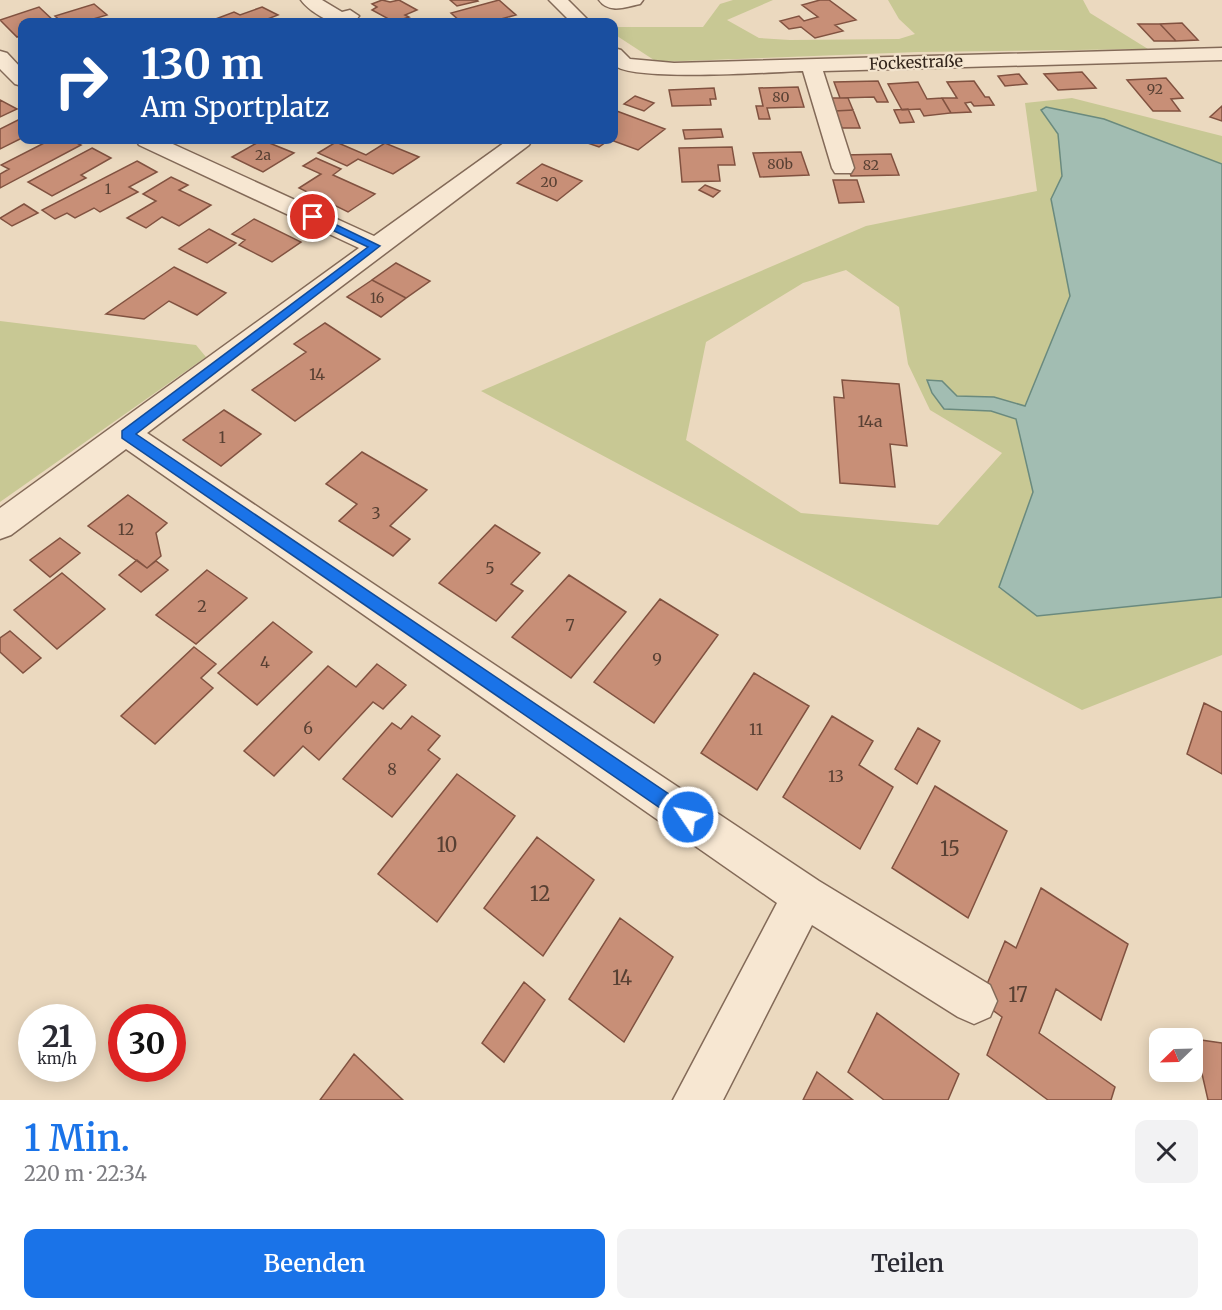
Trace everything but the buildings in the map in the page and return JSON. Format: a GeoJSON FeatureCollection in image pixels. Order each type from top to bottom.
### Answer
{"type":"FeatureCollection","features":[{"type":"Feature","properties":{"kind":"street"},"geometry":{"type":"LineString","coordinates":[[309,0],[338,18]]}},
{"type":"Feature","properties":{"kind":"street"},"geometry":{"type":"LineString","coordinates":[[558,0],[577,18]]}},
{"type":"Feature","properties":{"kind":"street"},"geometry":{"type":"LineString","coordinates":[[608,0],[618,4],[634,0]]}},
{"type":"Feature","properties":{"kind":"street"},"geometry":{"type":"LineString","coordinates":[[342,18],[350,15]]}},
{"type":"Feature","properties":{"kind":"street","name":"Fockestraße"},"geometry":{"type":"LineString","coordinates":[[618,63],[674,69],[1222,54]]}},
{"type":"Feature","properties":{"kind":"street"},"geometry":{"type":"LineString","coordinates":[[0,57],[18,76]]}},
{"type":"Feature","properties":{"kind":"street"},"geometry":{"type":"LineString","coordinates":[[811,65],[843,168]]}},
{"type":"Feature","properties":{"kind":"street"},"geometry":{"type":"LineString","coordinates":[[156,144],[375,246]]}},
{"type":"Feature","properties":{"kind":"street"},"geometry":{"type":"LineString","coordinates":[[0,526],[515,144]]}},
{"type":"Feature","properties":{"kind":"street"},"geometry":{"type":"LineString","coordinates":[[127,434],[804,896],[974,1001]]}},
{"type":"Feature","properties":{"kind":"street"},"geometry":{"type":"LineString","coordinates":[[697,1100],[804,896]]}},
{"type":"Feature","properties":{"kind":"green space"},"geometry":{"type":"Polygon","coordinates":[[[733,0],[773,0],[727,20],[759,38],[899,39],[915,34],[899,19],[888,0],[1083,0],[1090,13],[1148,49],[918,52],[657,62],[618,37],[618,27],[703,27],[720,4],[733,0]]]}},
{"type":"Feature","properties":{"kind":"green space"},"geometry":{"type":"Polygon","coordinates":[[[1072,98],[1222,136],[1222,164],[1104,119],[1041,110],[1058,134],[1062,177],[1051,199],[1070,296],[1024,407],[994,397],[956,396],[942,381],[927,380],[944,409],[991,411],[1016,419],[1033,492],[999,588],[1037,616],[1222,597],[1222,655],[1082,710],[481,391],[866,226],[1037,191],[1025,103],[1072,98]],[[846,270],[803,283],[706,342],[686,440],[801,513],[938,525],[1002,453],[930,410],[908,364],[899,307],[846,270]]]}},
{"type":"Feature","properties":{"kind":"green space"},"geometry":{"type":"Polygon","coordinates":[[[0,321],[196,345],[206,357],[0,502],[0,321]]]}},
{"type":"Feature","properties":{"kind":"shaded area"},"geometry":{"type":"Polygon","coordinates":[[[1046,107],[1104,119],[1222,164],[1222,597],[1037,616],[999,587],[1033,492],[1016,419],[991,411],[944,409],[932,393],[927,380],[942,381],[957,396],[994,397],[1025,406],[1070,296],[1051,199],[1062,176],[1058,134],[1041,110],[1046,107]]]}},
{"type":"Feature","properties":{"kind":"route"},"geometry":{"type":"LineString","coordinates":[[313,217],[375,246],[127,434],[688,817]]}}]}
